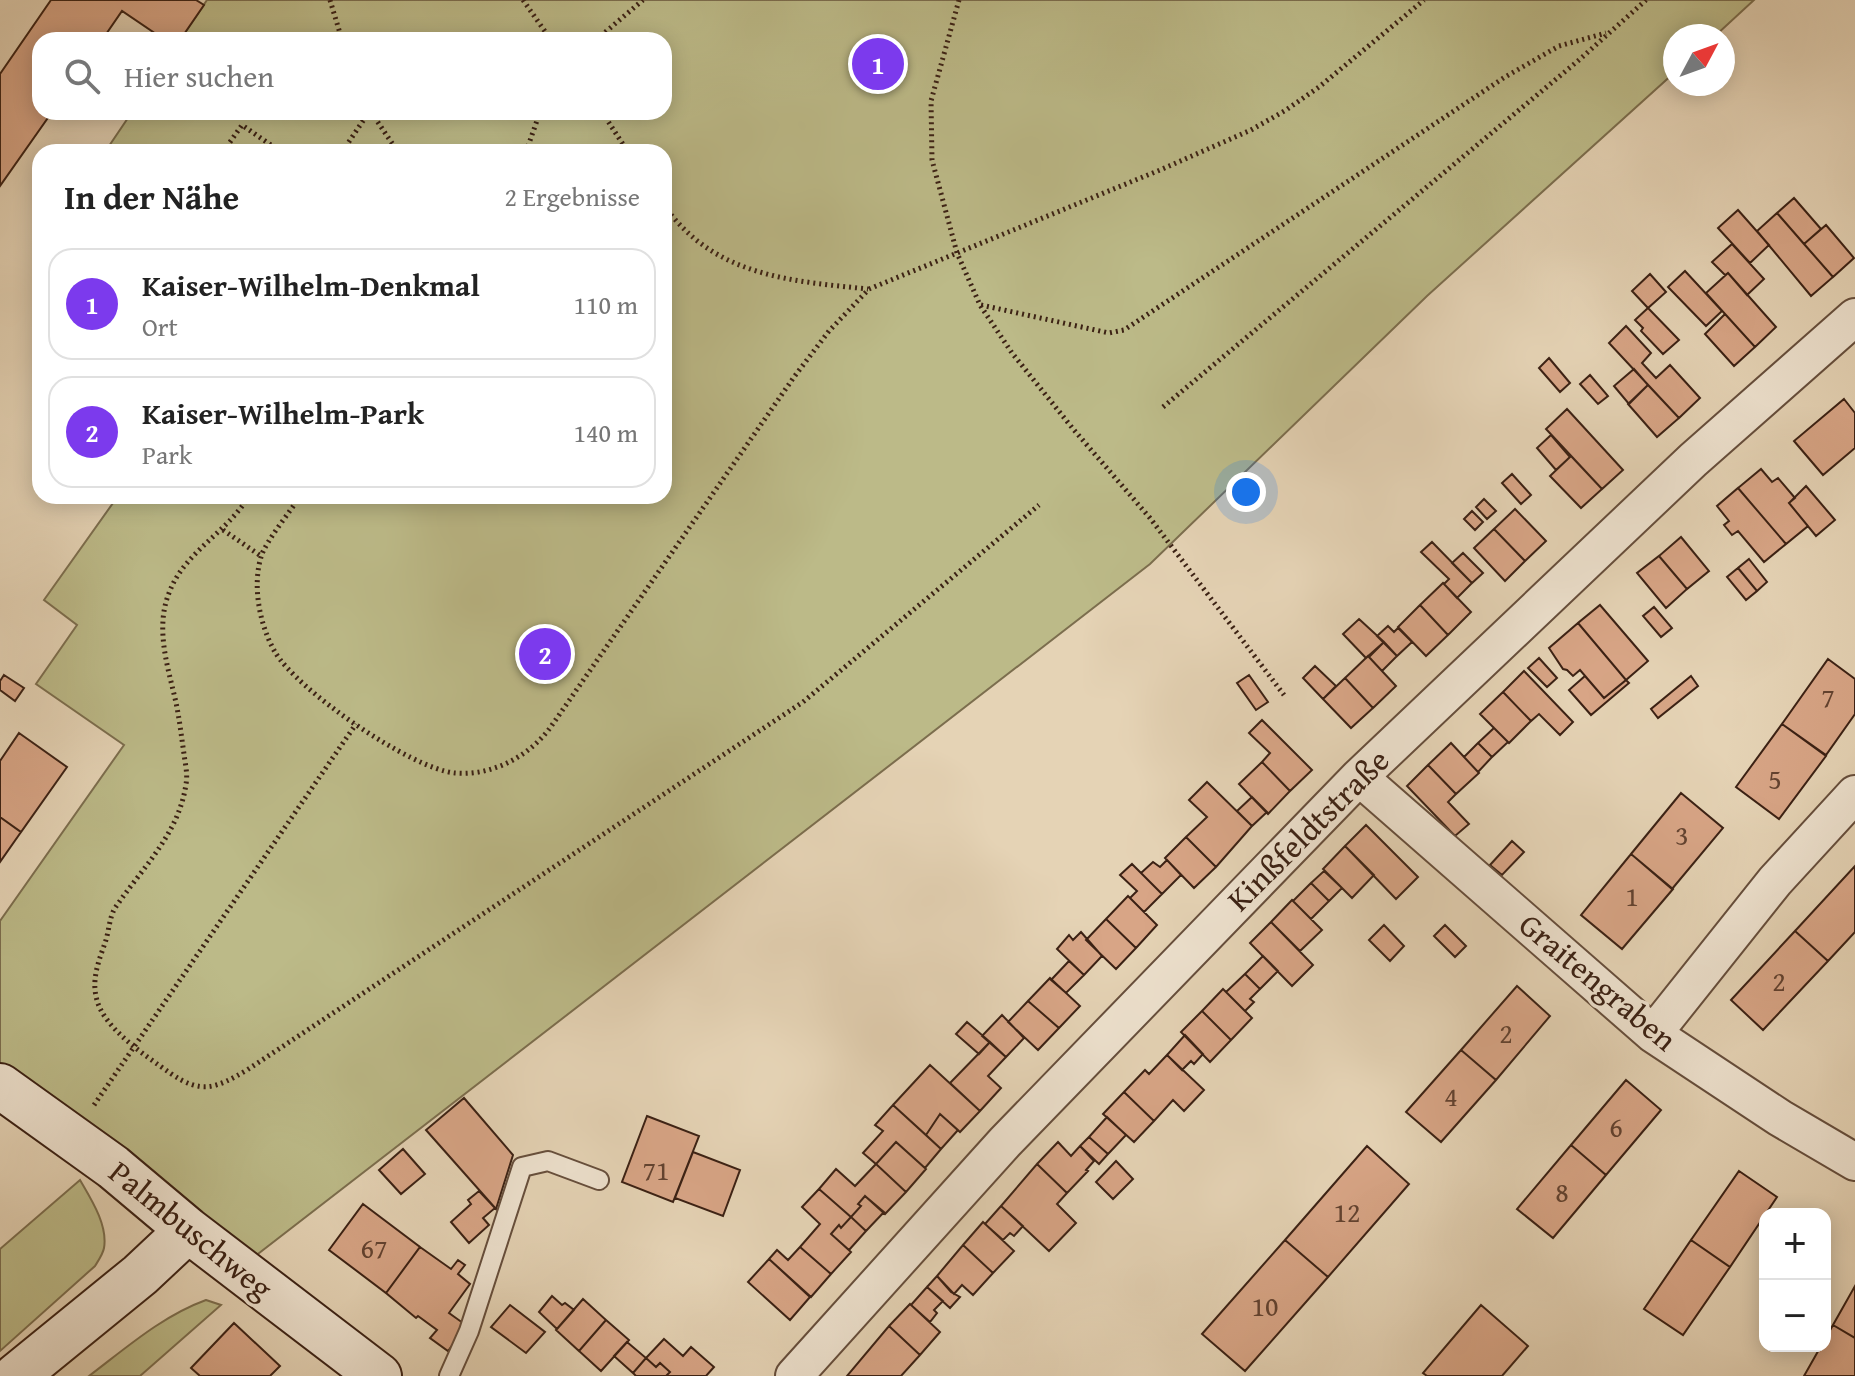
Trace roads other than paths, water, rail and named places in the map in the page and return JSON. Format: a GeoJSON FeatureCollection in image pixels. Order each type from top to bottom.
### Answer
{"type":"FeatureCollection","features":[{"type":"Feature","properties":{"kind":"street","name":"Kinßfeldtstraße"},"geometry":{"type":"LineString","coordinates":[[794,1376],[1005,1142],[1359,777],[1693,460],[1855,317]]}},
{"type":"Feature","properties":{"kind":"street","name":"Graitengraben"},"geometry":{"type":"LineString","coordinates":[[1359,777],[1653,1034],[1780,1118],[1855,1162]]}},
{"type":"Feature","properties":{"kind":"street"},"geometry":{"type":"LineString","coordinates":[[1653,1034],[1775,881],[1855,794]]}},
{"type":"Feature","properties":{"kind":"street","name":"Palmbuschweg"},"geometry":{"type":"LineString","coordinates":[[0,1086],[72,1137],[379,1376]]}},
{"type":"Feature","properties":{"kind":"street"},"geometry":{"type":"LineString","coordinates":[[16,1376],[140,1275],[188,1230]]}},
{"type":"Feature","properties":{"kind":"lane"},"geometry":{"type":"LineString","coordinates":[[449,1376],[469,1331],[522,1167],[548,1161],[599,1180]]}},
{"type":"Feature","properties":{"kind":"place","name":"Kaiser-Wilhelm-Denkmal"},"geometry":{"type":"Point","coordinates":[878,64]}},
{"type":"Feature","properties":{"kind":"place","name":"Kaiser-Wilhelm-Park"},"geometry":{"type":"Point","coordinates":[545,654]}}]}
